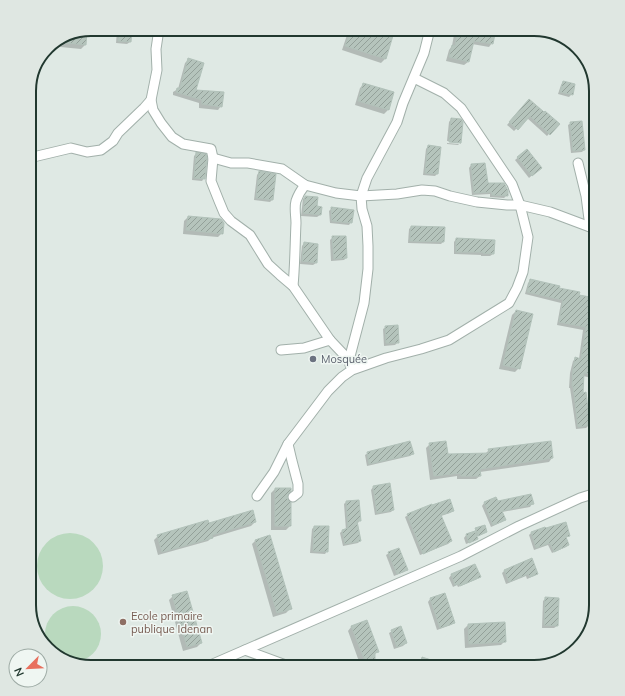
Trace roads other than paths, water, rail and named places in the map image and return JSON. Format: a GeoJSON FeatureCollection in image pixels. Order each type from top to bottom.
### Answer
{"type":"FeatureCollection","features":[{"type":"Feature","properties":{"kind":"street"},"geometry":{"type":"LineString","coordinates":[[158,36],[156,49],[157,70],[151,100],[153,110],[172,137],[183,144],[211,149],[211,181],[224,213],[250,235],[268,264],[293,286],[330,340],[349,360],[352,370]]}},
{"type":"Feature","properties":{"kind":"street"},"geometry":{"type":"LineString","coordinates":[[349,360],[364,303],[368,269],[367,226],[360,196],[366,178],[397,122],[403,103],[424,54],[428,36]]}},
{"type":"Feature","properties":{"kind":"street"},"geometry":{"type":"LineString","coordinates":[[257,496],[274,472],[288,444],[328,391],[342,377],[352,370],[386,358],[449,340],[509,303],[517,288],[523,272],[528,237],[520,205],[512,184],[460,108],[444,93],[414,78]]}},
{"type":"Feature","properties":{"kind":"street"},"geometry":{"type":"LineString","coordinates":[[36,156],[70,148],[87,152],[101,150],[113,141],[118,133],[151,100]]}},
{"type":"Feature","properties":{"kind":"street"},"geometry":{"type":"LineString","coordinates":[[212,158],[231,163],[248,163],[282,169],[305,185],[336,193],[360,196],[397,194],[422,190],[435,191],[477,202],[520,205],[550,212],[589,227]]}},
{"type":"Feature","properties":{"kind":"street"},"geometry":{"type":"LineString","coordinates":[[578,163],[589,210]]}},
{"type":"Feature","properties":{"kind":"street"},"geometry":{"type":"LineString","coordinates":[[293,286],[296,219],[295,209],[300,191],[305,185]]}},
{"type":"Feature","properties":{"kind":"street"},"geometry":{"type":"LineString","coordinates":[[281,350],[304,348],[330,340]]}},
{"type":"Feature","properties":{"kind":"street"},"geometry":{"type":"LineString","coordinates":[[288,444],[298,484],[298,493],[293,497]]}},
{"type":"Feature","properties":{"kind":"street"},"geometry":{"type":"LineString","coordinates":[[222,660],[461,556],[519,526],[589,495]]}},
{"type":"Feature","properties":{"kind":"street"},"geometry":{"type":"LineString","coordinates":[[245,650],[272,660]]}},
{"type":"Feature","properties":{"kind":"place","name":"Mosquée"},"geometry":{"type":"Point","coordinates":[313,359]}},
{"type":"Feature","properties":{"kind":"place","name":"Ecole primaire publique Idenan"},"geometry":{"type":"Point","coordinates":[123,622]}}]}
